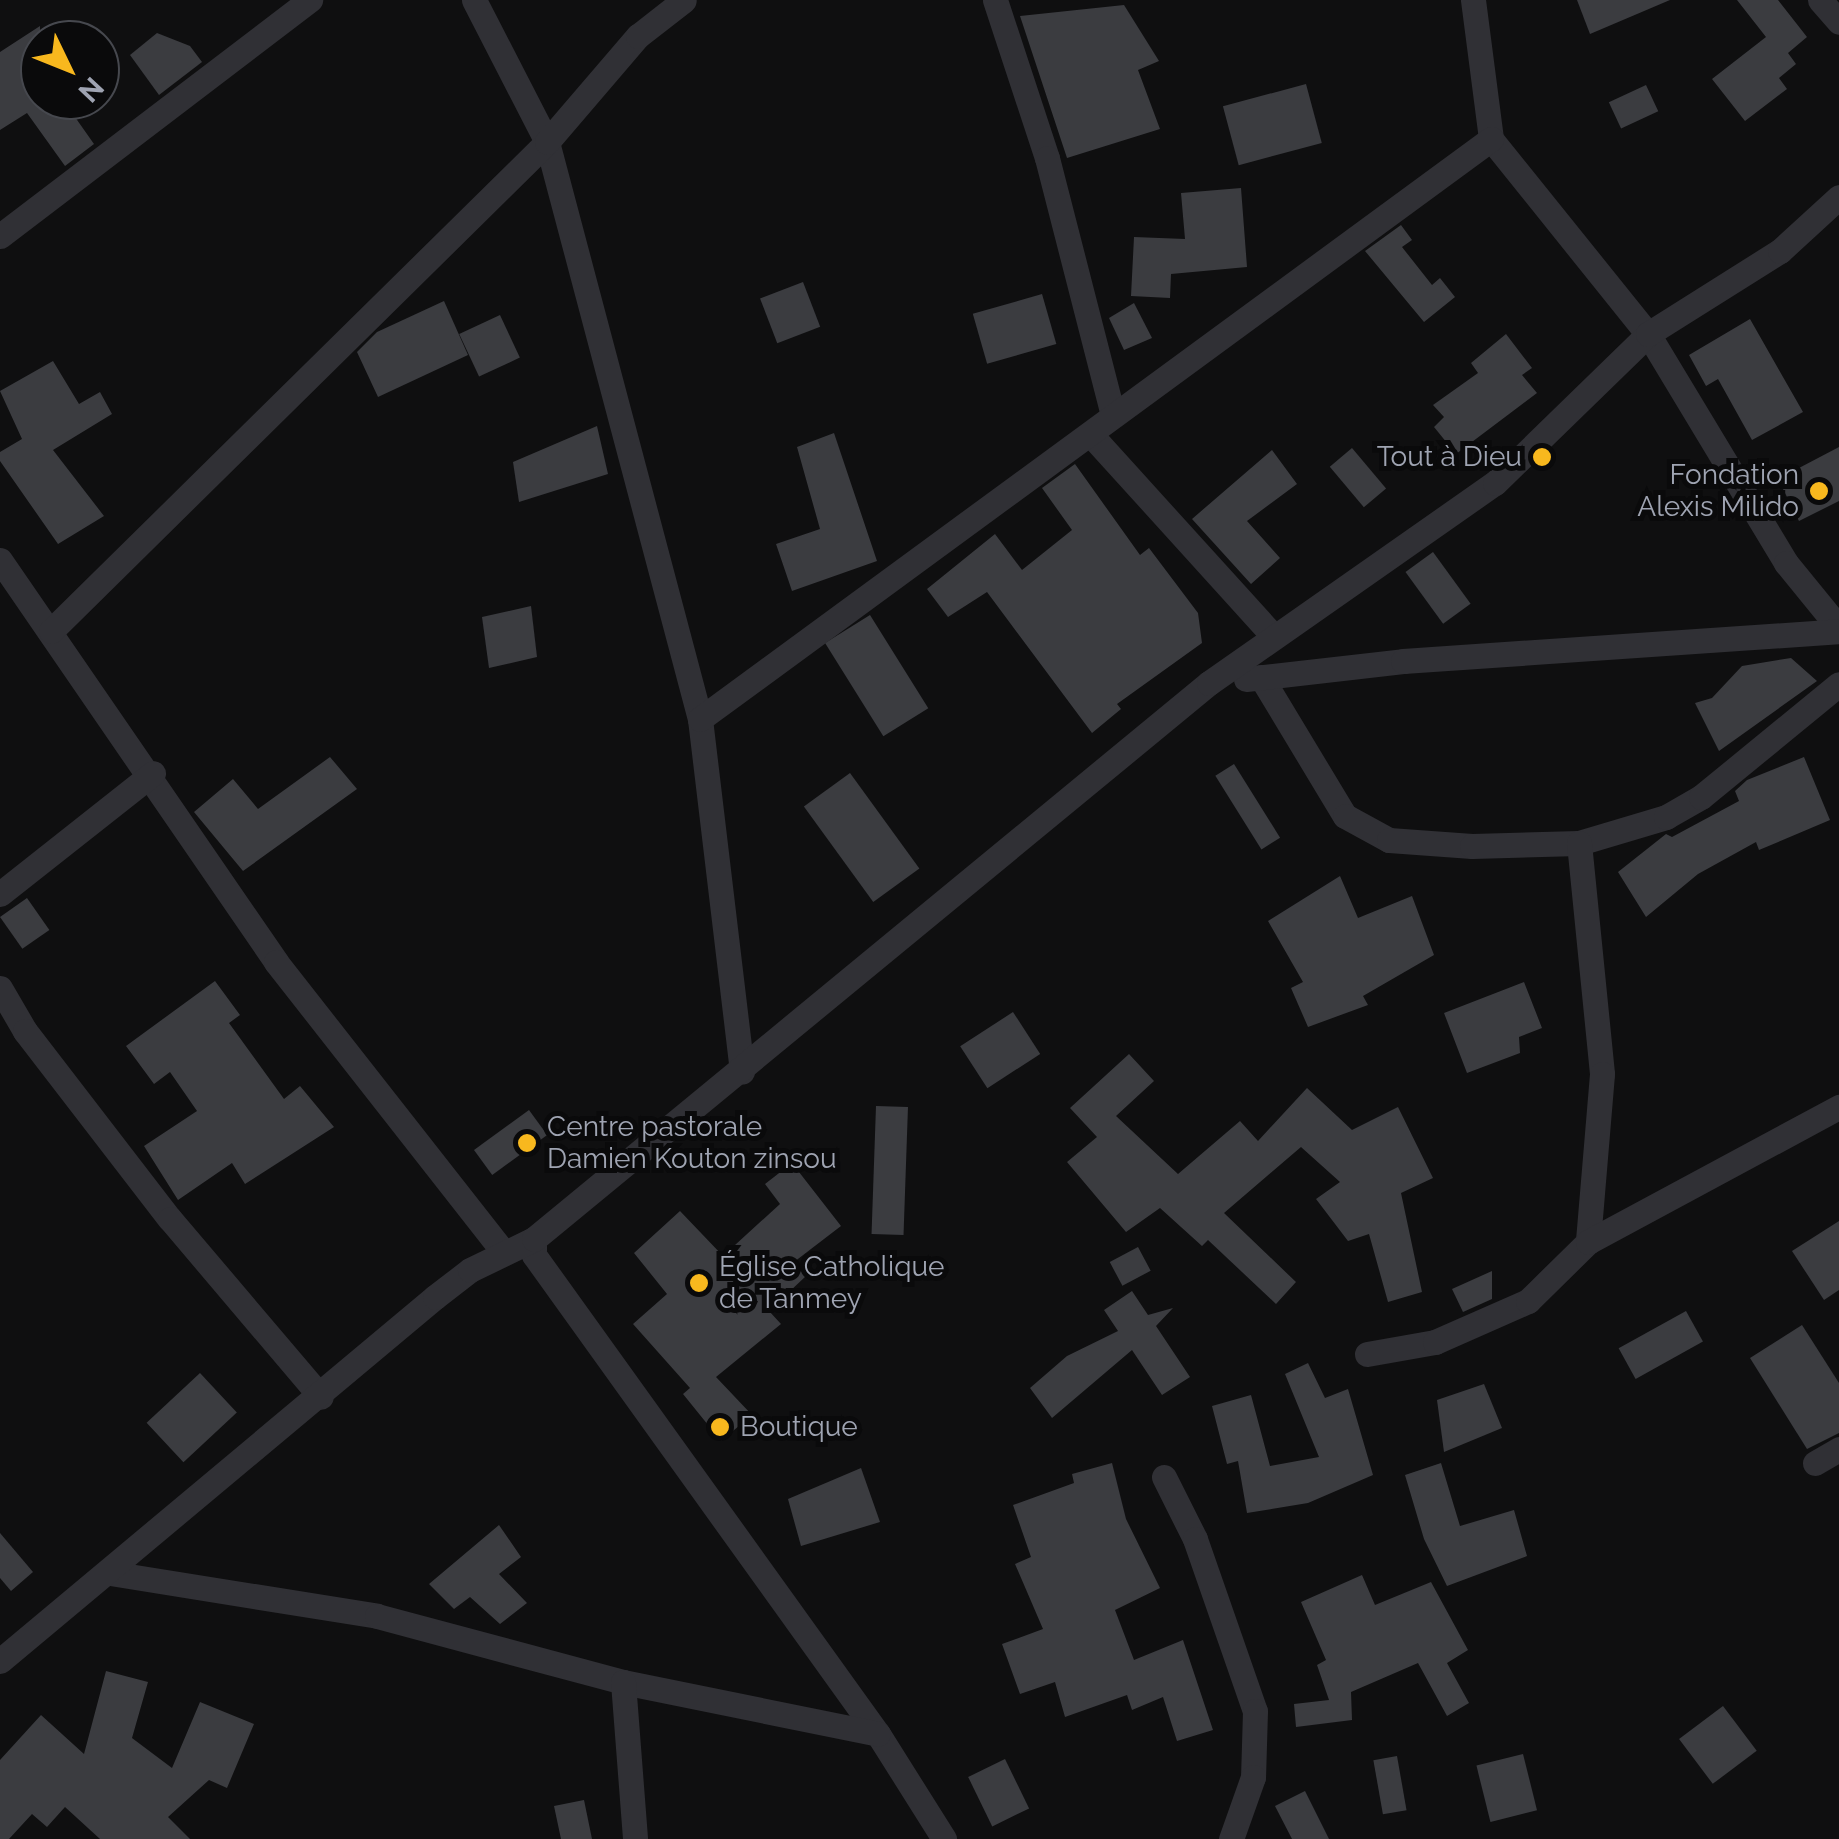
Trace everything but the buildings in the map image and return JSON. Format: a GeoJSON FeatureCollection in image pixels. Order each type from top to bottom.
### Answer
{"type":"FeatureCollection","features":[{"type":"Feature","properties":{"kind":"street"},"geometry":{"type":"LineString","coordinates":[[0,236],[310,0]]}},
{"type":"Feature","properties":{"kind":"street"},"geometry":{"type":"LineString","coordinates":[[474,0],[547,142],[700,719],[742,1072]]}},
{"type":"Feature","properties":{"kind":"street"},"geometry":{"type":"LineString","coordinates":[[52,631],[547,142],[638,36],[684,0]]}},
{"type":"Feature","properties":{"kind":"street"},"geometry":{"type":"LineString","coordinates":[[995,0],[1047,158],[1112,412]]}},
{"type":"Feature","properties":{"kind":"street"},"geometry":{"type":"LineString","coordinates":[[1473,0],[1491,139],[1573,233],[1648,334],[1786,562],[1839,630]]}},
{"type":"Feature","properties":{"kind":"street"},"geometry":{"type":"LineString","coordinates":[[1820,0],[1839,22]]}},
{"type":"Feature","properties":{"kind":"street"},"geometry":{"type":"LineString","coordinates":[[700,719],[1092,436],[1112,412],[1491,139]]}},
{"type":"Feature","properties":{"kind":"street"},"geometry":{"type":"LineString","coordinates":[[0,1661],[110,1573],[435,1297],[502,1252],[534,1240],[1209,683],[1494,483],[1648,334],[1780,251],[1839,197]]}},
{"type":"Feature","properties":{"kind":"street"},"geometry":{"type":"LineString","coordinates":[[1092,436],[1274,637]]}},
{"type":"Feature","properties":{"kind":"street"},"geometry":{"type":"LineString","coordinates":[[0,560],[153,773],[276,962],[502,1252]]}},
{"type":"Feature","properties":{"kind":"street"},"geometry":{"type":"LineString","coordinates":[[1209,683],[1839,630]]}},
{"type":"Feature","properties":{"kind":"street"},"geometry":{"type":"LineString","coordinates":[[1261,677],[1324,791],[1366,832],[1425,844],[1579,843],[1641,828],[1700,798],[1839,684]]}},
{"type":"Feature","properties":{"kind":"street"},"geometry":{"type":"LineString","coordinates":[[0,894],[153,773]]}},
{"type":"Feature","properties":{"kind":"street"},"geometry":{"type":"LineString","coordinates":[[1579,843],[1602,1074],[1588,1242]]}},
{"type":"Feature","properties":{"kind":"street"},"geometry":{"type":"LineString","coordinates":[[0,988],[25,1031],[158,1203],[320,1397]]}},
{"type":"Feature","properties":{"kind":"street"},"geometry":{"type":"LineString","coordinates":[[1367,1354],[1435,1342],[1528,1301],[1588,1242],[1839,1107]]}},
{"type":"Feature","properties":{"kind":"street"},"geometry":{"type":"LineString","coordinates":[[534,1240],[534,1256],[878,1734],[944,1839]]}},
{"type":"Feature","properties":{"kind":"street"},"geometry":{"type":"LineString","coordinates":[[1815,1463],[1839,1449]]}},
{"type":"Feature","properties":{"kind":"street"},"geometry":{"type":"LineString","coordinates":[[1164,1477],[1195,1539],[1255,1712],[1253,1777],[1231,1839]]}},
{"type":"Feature","properties":{"kind":"street"},"geometry":{"type":"LineString","coordinates":[[110,1573],[377,1616],[623,1682],[878,1734]]}},
{"type":"Feature","properties":{"kind":"street"},"geometry":{"type":"LineString","coordinates":[[623,1682],[635,1839]]}},
{"type":"Feature","properties":{"kind":"place","name":"Tout à Dieu"},"geometry":{"type":"Point","coordinates":[1542,457]}},
{"type":"Feature","properties":{"kind":"place","name":"Fondation Alexis Milido"},"geometry":{"type":"Point","coordinates":[1819,491]}},
{"type":"Feature","properties":{"kind":"place","name":"Centre pastorale Damien Kouton zinsou"},"geometry":{"type":"Point","coordinates":[527,1143]}},
{"type":"Feature","properties":{"kind":"place","name":"Église Catholique de Tanmey"},"geometry":{"type":"Point","coordinates":[699,1283]}},
{"type":"Feature","properties":{"kind":"place","name":"Boutique"},"geometry":{"type":"Point","coordinates":[720,1427]}}]}
